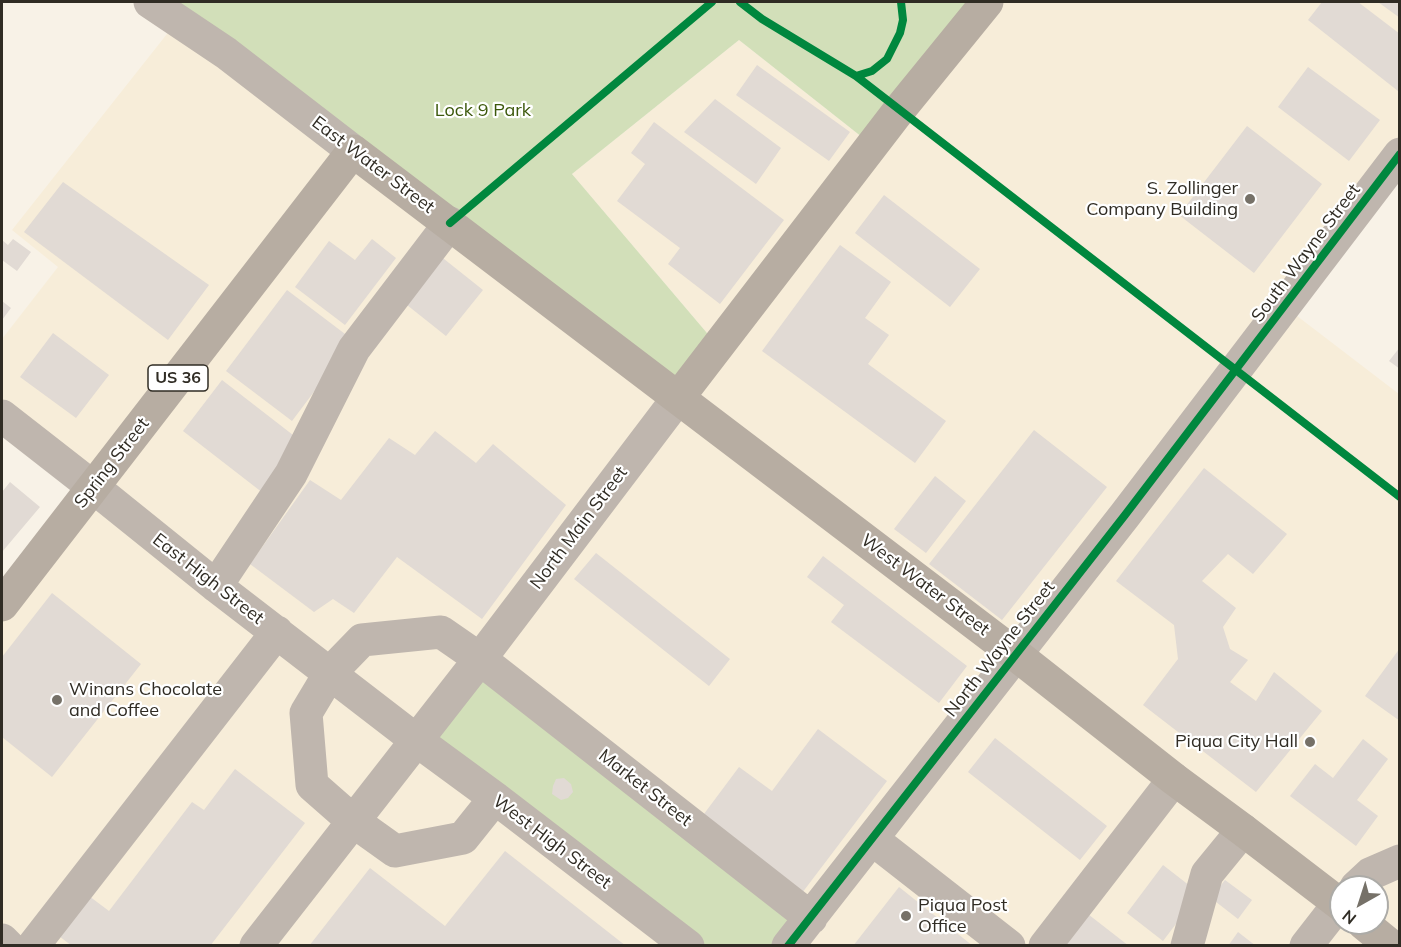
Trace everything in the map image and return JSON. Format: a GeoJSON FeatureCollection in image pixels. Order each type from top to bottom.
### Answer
{"type":"FeatureCollection","features":[{"type":"Feature","properties":{"kind":"main road","name":"North Main Street"},"geometry":{"type":"LineString","coordinates":[[678,398],[900,109],[987,2]]}},
{"type":"Feature","properties":{"kind":"main road","name":"East Water Street"},"geometry":{"type":"LineString","coordinates":[[353,151],[678,398]]}},
{"type":"Feature","properties":{"kind":"main road","name":"Spring Street"},"geometry":{"type":"LineString","coordinates":[[2,604],[353,151]]}},
{"type":"Feature","properties":{"kind":"main road","name":"West Water Street"},"geometry":{"type":"LineString","coordinates":[[678,398],[1015,654],[1174,779],[1329,891]]}},
{"type":"Feature","properties":{"kind":"street","name":"East Water Street"},"geometry":{"type":"LineString","coordinates":[[150,2],[226,52],[353,151]]}},
{"type":"Feature","properties":{"kind":"street","name":"South Wayne Street"},"geometry":{"type":"LineString","coordinates":[[1235,370],[1400,154]]}},
{"type":"Feature","properties":{"kind":"street"},"geometry":{"type":"LineString","coordinates":[[216,586],[291,474],[354,349],[450,223]]}},
{"type":"Feature","properties":{"kind":"street","name":"North Wayne Street"},"geometry":{"type":"LineString","coordinates":[[788,945],[1235,370]]}},
{"type":"Feature","properties":{"kind":"street","name":"North Main Street"},"geometry":{"type":"LineString","coordinates":[[256,945],[480,659],[678,398]]}},
{"type":"Feature","properties":{"kind":"street","name":"East High Street"},"geometry":{"type":"LineString","coordinates":[[2,416],[216,586],[416,740]]}},
{"type":"Feature","properties":{"kind":"street"},"geometry":{"type":"LineString","coordinates":[[33,945],[277,632]]}},
{"type":"Feature","properties":{"kind":"street","name":"Market Street"},"geometry":{"type":"LineString","coordinates":[[495,798],[463,838],[395,851],[353,821],[312,785],[306,712],[330,673],[362,640],[441,632],[480,659],[811,918]]}},
{"type":"Feature","properties":{"kind":"street","name":"West High Street"},"geometry":{"type":"LineString","coordinates":[[416,740],[688,945]]}},
{"type":"Feature","properties":{"kind":"street"},"geometry":{"type":"LineString","coordinates":[[1044,945],[1174,779]]}},
{"type":"Feature","properties":{"kind":"street"},"geometry":{"type":"LineString","coordinates":[[1187,945],[1207,873],[1243,830]]}},
{"type":"Feature","properties":{"kind":"street"},"geometry":{"type":"LineString","coordinates":[[872,839],[1009,945]]}},
{"type":"Feature","properties":{"kind":"street"},"geometry":{"type":"LineString","coordinates":[[1369,875],[1400,861]]}},
{"type":"Feature","properties":{"kind":"street"},"geometry":{"type":"LineString","coordinates":[[1306,945],[1329,923]]}},
{"type":"Feature","properties":{"kind":"street"},"geometry":{"type":"LineString","coordinates":[[2,940],[8,945]]}},
{"type":"Feature","properties":{"kind":"path"},"geometry":{"type":"LineString","coordinates":[[754,13],[846,70]]}},
{"type":"Feature","properties":{"kind":"shaded area"},"geometry":{"type":"Polygon","coordinates":[[[987,2],[1399,2],[1399,154],[1284,306],[1399,394],[1399,945],[2,945],[2,605],[93,487],[2,416],[2,339],[58,267],[12,230],[178,20],[718,346],[572,174],[739,40],[872,145],[987,2]]]}},
{"type":"Feature","properties":{"kind":"green space","name":"Lock 9 Park"},"geometry":{"type":"Polygon","coordinates":[[[150,2],[987,2],[872,145],[739,40],[572,174],[718,346],[678,398],[150,2]]]}},
{"type":"Feature","properties":{"kind":"green space"},"geometry":{"type":"Polygon","coordinates":[[[480,659],[811,918],[788,945],[688,945],[416,740],[480,659]]]}},
{"type":"Feature","properties":{"kind":"building"},"geometry":{"type":"Polygon","coordinates":[[[1322,2],[1358,2],[1400,34],[1400,89],[1398,91],[1308,20],[1322,2]]]}},
{"type":"Feature","properties":{"kind":"building"},"geometry":{"type":"Polygon","coordinates":[[[1378,2],[1400,2],[1400,18],[1378,2]]]}},
{"type":"Feature","properties":{"kind":"building"},"geometry":{"type":"Polygon","coordinates":[[[757,65],[850,132],[829,161],[736,95],[757,65]]]}},
{"type":"Feature","properties":{"kind":"building"},"geometry":{"type":"Polygon","coordinates":[[[1308,67],[1380,120],[1349,161],[1278,107],[1308,67]]]}},
{"type":"Feature","properties":{"kind":"building"},"geometry":{"type":"Polygon","coordinates":[[[715,99],[781,148],[756,184],[684,132],[715,99]]]}},
{"type":"Feature","properties":{"kind":"building"},"geometry":{"type":"Polygon","coordinates":[[[654,122],[784,220],[720,304],[668,264],[680,248],[617,201],[645,164],[631,153],[654,122]]]}},
{"type":"Feature","properties":{"kind":"building","name":"S. Zollinger Company Building"},"geometry":{"type":"Polygon","coordinates":[[[1247,126],[1322,184],[1254,273],[1179,215],[1247,126]]]}},
{"type":"Feature","properties":{"kind":"building"},"geometry":{"type":"Polygon","coordinates":[[[63,182],[209,285],[168,340],[24,232],[63,182]]]}},
{"type":"Feature","properties":{"kind":"building"},"geometry":{"type":"Polygon","coordinates":[[[884,195],[980,269],[950,307],[855,233],[884,195]]]}},
{"type":"Feature","properties":{"kind":"building"},"geometry":{"type":"Polygon","coordinates":[[[13,239],[31,252],[17,271],[2,260],[2,240],[8,245],[13,239]]]}},
{"type":"Feature","properties":{"kind":"building"},"geometry":{"type":"Polygon","coordinates":[[[372,239],[396,258],[345,325],[295,287],[329,241],[355,260],[372,239]]]}},
{"type":"Feature","properties":{"kind":"building"},"geometry":{"type":"Polygon","coordinates":[[[840,245],[891,282],[865,318],[889,335],[868,364],[946,421],[915,463],[762,351],[840,245]]]}},
{"type":"Feature","properties":{"kind":"building"},"geometry":{"type":"Polygon","coordinates":[[[439,255],[483,290],[446,336],[402,301],[439,255]]]}},
{"type":"Feature","properties":{"kind":"building"},"geometry":{"type":"Polygon","coordinates":[[[287,290],[353,340],[292,421],[226,371],[287,290]]]}},
{"type":"Feature","properties":{"kind":"building"},"geometry":{"type":"Polygon","coordinates":[[[2,301],[11,308],[2,320],[2,301]]]}},
{"type":"Feature","properties":{"kind":"building"},"geometry":{"type":"Polygon","coordinates":[[[53,333],[109,375],[76,418],[20,377],[53,333]]]}},
{"type":"Feature","properties":{"kind":"building"},"geometry":{"type":"Polygon","coordinates":[[[1400,347],[1400,369],[1389,361],[1400,347]]]}},
{"type":"Feature","properties":{"kind":"building"},"geometry":{"type":"Polygon","coordinates":[[[222,380],[302,442],[263,493],[183,431],[222,380]]]}},
{"type":"Feature","properties":{"kind":"building"},"geometry":{"type":"Polygon","coordinates":[[[1034,430],[1107,487],[1002,620],[929,564],[1034,430]]]}},
{"type":"Feature","properties":{"kind":"building"},"geometry":{"type":"Polygon","coordinates":[[[435,431],[476,463],[493,444],[566,505],[482,619],[397,557],[354,613],[333,599],[314,612],[250,564],[310,480],[341,500],[389,438],[415,455],[435,431]]]}},
{"type":"Feature","properties":{"kind":"building"},"geometry":{"type":"Polygon","coordinates":[[[1204,468],[1287,534],[1253,574],[1228,554],[1202,581],[1236,608],[1223,627],[1230,649],[1248,660],[1230,682],[1256,701],[1274,672],[1322,711],[1256,792],[1143,705],[1178,659],[1174,625],[1116,581],[1204,468]]]}},
{"type":"Feature","properties":{"kind":"building"},"geometry":{"type":"Polygon","coordinates":[[[935,476],[966,501],[926,553],[894,529],[935,476]]]}},
{"type":"Feature","properties":{"kind":"building"},"geometry":{"type":"Polygon","coordinates":[[[10,482],[40,507],[2,552],[2,492],[10,482]]]}},
{"type":"Feature","properties":{"kind":"building"},"geometry":{"type":"Polygon","coordinates":[[[596,553],[730,659],[709,686],[574,579],[596,553]]]}},
{"type":"Feature","properties":{"kind":"building"},"geometry":{"type":"Polygon","coordinates":[[[823,556],[967,666],[939,703],[831,622],[844,605],[807,577],[823,556]]]}},
{"type":"Feature","properties":{"kind":"building","name":"Winans Chocolate and Coffee"},"geometry":{"type":"Polygon","coordinates":[[[52,593],[141,664],[52,777],[2,737],[2,657],[52,593]]]}},
{"type":"Feature","properties":{"kind":"building"},"geometry":{"type":"Polygon","coordinates":[[[1400,648],[1400,721],[1365,696],[1400,648]]]}},
{"type":"Feature","properties":{"kind":"building"},"geometry":{"type":"Polygon","coordinates":[[[818,729],[887,781],[802,893],[701,818],[739,767],[772,791],[818,729]]]}},
{"type":"Feature","properties":{"kind":"building"},"geometry":{"type":"Polygon","coordinates":[[[995,738],[1107,826],[1080,860],[968,772],[995,738]]]}},
{"type":"Feature","properties":{"kind":"building"},"geometry":{"type":"Polygon","coordinates":[[[1363,739],[1388,759],[1357,800],[1378,816],[1356,846],[1290,796],[1315,764],[1333,778],[1363,739]]]}},
{"type":"Feature","properties":{"kind":"building"},"geometry":{"type":"Polygon","coordinates":[[[235,769],[305,823],[210,946],[72,946],[59,936],[89,896],[109,911],[192,802],[204,810],[235,769]]]}},
{"type":"Feature","properties":{"kind":"building"},"geometry":{"type":"Polygon","coordinates":[[[564,778],[571,784],[573,792],[568,798],[561,800],[552,794],[553,786],[556,779],[564,778]]]}},
{"type":"Feature","properties":{"kind":"building"},"geometry":{"type":"Polygon","coordinates":[[[505,851],[626,946],[309,946],[370,868],[445,926],[505,851]]]}},
{"type":"Feature","properties":{"kind":"building"},"geometry":{"type":"Polygon","coordinates":[[[1163,865],[1190,886],[1191,904],[1163,941],[1127,913],[1163,865]]]}},
{"type":"Feature","properties":{"kind":"building"},"geometry":{"type":"Polygon","coordinates":[[[1225,880],[1252,900],[1238,919],[1211,898],[1225,880]]]}},
{"type":"Feature","properties":{"kind":"building","name":"Piqua Post Office"},"geometry":{"type":"Polygon","coordinates":[[[899,887],[973,946],[853,946],[899,887]]]}},
{"type":"Feature","properties":{"kind":"building"},"geometry":{"type":"Polygon","coordinates":[[[1084,911],[1129,946],[1057,946],[1084,911]]]}},
{"type":"Feature","properties":{"kind":"building"},"geometry":{"type":"Polygon","coordinates":[[[1238,932],[1256,946],[1228,946],[1238,932]]]}},
{"type":"Feature","properties":{"kind":"cycle path"},"geometry":{"type":"LineString","coordinates":[[450,223],[712,2]]}},
{"type":"Feature","properties":{"kind":"cycle path"},"geometry":{"type":"LineString","coordinates":[[740,2],[762,19],[856,76],[1400,497]]}},
{"type":"Feature","properties":{"kind":"cycle path"},"geometry":{"type":"LineString","coordinates":[[856,76],[872,71],[887,59],[900,33],[903,20],[901,2]]}},
{"type":"Feature","properties":{"kind":"cycle path"},"geometry":{"type":"LineString","coordinates":[[788,946],[1125,515],[1400,154]]}},
{"type":"Feature","properties":{"kind":"place","name":"S. Zollinger Company Building"},"geometry":{"type":"Point","coordinates":[1250,199]}},
{"type":"Feature","properties":{"kind":"place","name":"Winans Chocolate and Coffee"},"geometry":{"type":"Point","coordinates":[57,700]}},
{"type":"Feature","properties":{"kind":"place","name":"Piqua City Hall"},"geometry":{"type":"Point","coordinates":[1310,742]}},
{"type":"Feature","properties":{"kind":"place","name":"Piqua Post Office"},"geometry":{"type":"Point","coordinates":[906,916]}}]}
